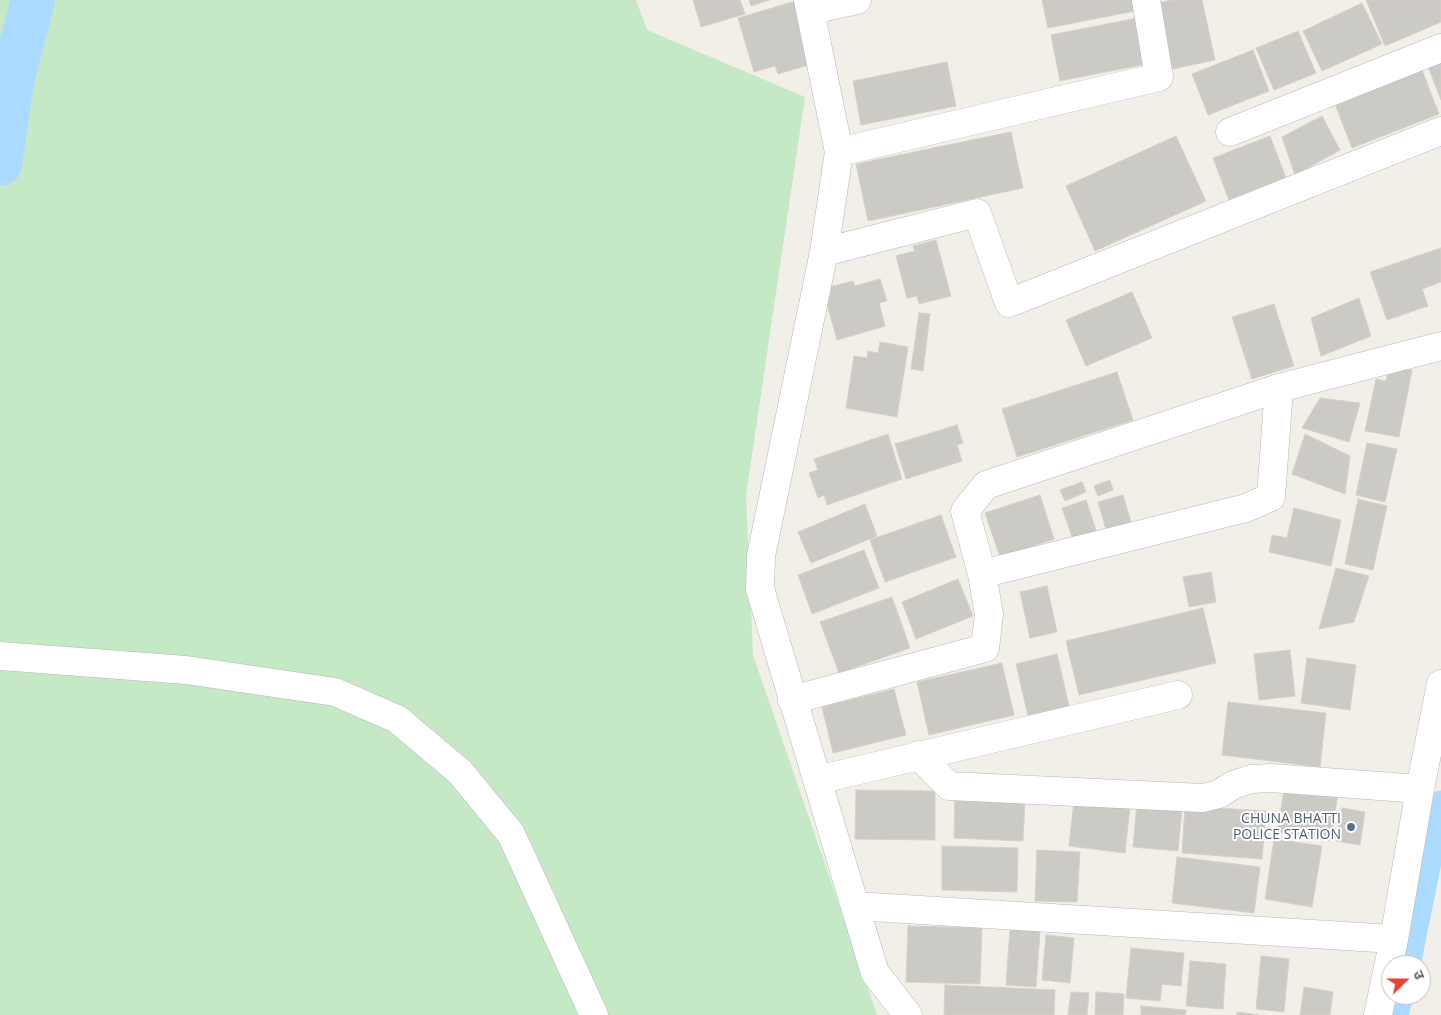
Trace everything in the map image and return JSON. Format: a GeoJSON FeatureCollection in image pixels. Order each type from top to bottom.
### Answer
{"type":"FeatureCollection","features":[{"type":"Feature","properties":{"kind":"street"},"geometry":{"type":"LineString","coordinates":[[857,0],[809,5],[839,152],[824,252],[762,556],[760,589],[874,973],[908,1015]]}},
{"type":"Feature","properties":{"kind":"street"},"geometry":{"type":"LineString","coordinates":[[839,152],[1158,77],[1146,0]]}},
{"type":"Feature","properties":{"kind":"street"},"geometry":{"type":"LineString","coordinates":[[1230,132],[1441,48]]}},
{"type":"Feature","properties":{"kind":"street"},"geometry":{"type":"LineString","coordinates":[[824,252],[977,213],[1009,303],[1441,131]]}},
{"type":"Feature","properties":{"kind":"street"},"geometry":{"type":"LineString","coordinates":[[792,700],[984,648],[989,614],[982,574],[965,511],[986,485],[1280,388],[1441,346]]}},
{"type":"Feature","properties":{"kind":"street"},"geometry":{"type":"LineString","coordinates":[[982,574],[1246,508],[1272,496],[1280,388]]}},
{"type":"Feature","properties":{"kind":"street"},"geometry":{"type":"LineString","coordinates":[[0,656],[186,670],[335,692],[397,719],[460,772],[511,834],[594,1015]]}},
{"type":"Feature","properties":{"kind":"street"},"geometry":{"type":"LineString","coordinates":[[1378,1015],[1394,940],[1420,789],[1441,684]]}},
{"type":"Feature","properties":{"kind":"street"},"geometry":{"type":"LineString","coordinates":[[817,780],[1178,695]]}},
{"type":"Feature","properties":{"kind":"street"},"geometry":{"type":"LineString","coordinates":[[918,755],[949,786],[1203,798],[1219,794],[1233,785],[1251,779],[1271,778],[1420,789]]}},
{"type":"Feature","properties":{"kind":"street"},"geometry":{"type":"LineString","coordinates":[[855,906],[1394,940]]}},
{"type":"Feature","properties":{"kind":"green space"},"geometry":{"type":"Polygon","coordinates":[[[0,0],[636,0],[647,30],[805,97],[746,495],[753,655],[877,1015],[0,1015],[0,0]]]}},
{"type":"Feature","properties":{"kind":"building"},"geometry":{"type":"Polygon","coordinates":[[[693,0],[740,0],[745,14],[701,27],[693,0]]]}},
{"type":"Feature","properties":{"kind":"building"},"geometry":{"type":"Polygon","coordinates":[[[749,0],[770,0],[751,6],[749,0]]]}},
{"type":"Feature","properties":{"kind":"building"},"geometry":{"type":"Polygon","coordinates":[[[799,0],[819,62],[778,74],[775,66],[754,72],[738,18],[799,0]]]}},
{"type":"Feature","properties":{"kind":"building"},"geometry":{"type":"Polygon","coordinates":[[[1042,0],[1133,0],[1135,11],[1048,28],[1042,0]]]}},
{"type":"Feature","properties":{"kind":"building"},"geometry":{"type":"Polygon","coordinates":[[[1172,0],[1202,0],[1215,60],[1168,70],[1153,4],[1172,0]]]}},
{"type":"Feature","properties":{"kind":"building"},"geometry":{"type":"Polygon","coordinates":[[[1366,0],[1441,0],[1441,22],[1385,46],[1366,0]]]}},
{"type":"Feature","properties":{"kind":"building"},"geometry":{"type":"Polygon","coordinates":[[[1362,3],[1382,44],[1322,71],[1303,31],[1362,3]]]}},
{"type":"Feature","properties":{"kind":"building"},"geometry":{"type":"Polygon","coordinates":[[[1137,18],[1146,64],[1060,81],[1051,35],[1137,18]]]}},
{"type":"Feature","properties":{"kind":"building"},"geometry":{"type":"Polygon","coordinates":[[[1298,31],[1316,73],[1274,90],[1256,48],[1298,31]]]}},
{"type":"Feature","properties":{"kind":"building"},"geometry":{"type":"Polygon","coordinates":[[[1253,50],[1269,91],[1208,115],[1192,74],[1253,50]]]}},
{"type":"Feature","properties":{"kind":"building"},"geometry":{"type":"Polygon","coordinates":[[[1441,59],[1441,100],[1427,64],[1441,59]]]}},
{"type":"Feature","properties":{"kind":"building"},"geometry":{"type":"Polygon","coordinates":[[[947,62],[956,106],[861,125],[853,81],[947,62]]]}},
{"type":"Feature","properties":{"kind":"building"},"geometry":{"type":"Polygon","coordinates":[[[1422,70],[1439,114],[1352,148],[1335,104],[1422,70]]]}},
{"type":"Feature","properties":{"kind":"building"},"geometry":{"type":"Polygon","coordinates":[[[1322,116],[1340,150],[1295,175],[1282,137],[1322,116]]]}},
{"type":"Feature","properties":{"kind":"building"},"geometry":{"type":"Polygon","coordinates":[[[1011,132],[1023,188],[868,221],[856,164],[1011,132]]]}},
{"type":"Feature","properties":{"kind":"building"},"geometry":{"type":"Polygon","coordinates":[[[1176,136],[1206,201],[1095,251],[1066,186],[1176,136]]]}},
{"type":"Feature","properties":{"kind":"building"},"geometry":{"type":"Polygon","coordinates":[[[1270,136],[1286,178],[1229,200],[1213,158],[1270,136]]]}},
{"type":"Feature","properties":{"kind":"building"},"geometry":{"type":"Polygon","coordinates":[[[936,240],[951,296],[919,304],[917,296],[907,298],[896,256],[915,251],[913,246],[936,240]]]}},
{"type":"Feature","properties":{"kind":"building"},"geometry":{"type":"Polygon","coordinates":[[[1441,248],[1441,282],[1422,289],[1428,306],[1387,320],[1370,272],[1441,248]]]}},
{"type":"Feature","properties":{"kind":"building"},"geometry":{"type":"Polygon","coordinates":[[[880,279],[887,301],[879,303],[885,326],[837,340],[825,297],[831,295],[829,287],[853,281],[855,286],[880,279]]]}},
{"type":"Feature","properties":{"kind":"building"},"geometry":{"type":"Polygon","coordinates":[[[1132,292],[1152,338],[1086,366],[1066,320],[1132,292]]]}},
{"type":"Feature","properties":{"kind":"building"},"geometry":{"type":"Polygon","coordinates":[[[1359,298],[1371,336],[1321,356],[1311,318],[1359,298]]]}},
{"type":"Feature","properties":{"kind":"building"},"geometry":{"type":"Polygon","coordinates":[[[1274,304],[1294,366],[1252,379],[1232,317],[1274,304]]]}},
{"type":"Feature","properties":{"kind":"building"},"geometry":{"type":"Polygon","coordinates":[[[919,313],[930,314],[923,371],[911,369],[919,313]]]}},
{"type":"Feature","properties":{"kind":"building"},"geometry":{"type":"Polygon","coordinates":[[[880,342],[908,347],[897,417],[846,408],[854,356],[867,358],[868,351],[878,353],[880,342]]]}},
{"type":"Feature","properties":{"kind":"building"},"geometry":{"type":"Polygon","coordinates":[[[1389,366],[1412,370],[1399,437],[1365,431],[1376,379],[1386,381],[1389,366]]]}},
{"type":"Feature","properties":{"kind":"building"},"geometry":{"type":"Polygon","coordinates":[[[1117,372],[1133,420],[1017,457],[1002,409],[1117,372]]]}},
{"type":"Feature","properties":{"kind":"building"},"geometry":{"type":"Polygon","coordinates":[[[1320,398],[1360,403],[1349,442],[1302,428],[1320,398]]]}},
{"type":"Feature","properties":{"kind":"building"},"geometry":{"type":"Polygon","coordinates":[[[957,425],[963,443],[957,445],[962,461],[906,479],[895,444],[957,425]]]}},
{"type":"Feature","properties":{"kind":"building"},"geometry":{"type":"Polygon","coordinates":[[[888,434],[902,479],[827,505],[824,495],[818,498],[809,473],[818,470],[814,459],[888,434]]]}},
{"type":"Feature","properties":{"kind":"building"},"geometry":{"type":"Polygon","coordinates":[[[1305,434],[1350,456],[1345,494],[1292,474],[1305,434]]]}},
{"type":"Feature","properties":{"kind":"building"},"geometry":{"type":"Polygon","coordinates":[[[1367,443],[1397,449],[1385,502],[1356,495],[1367,443]]]}},
{"type":"Feature","properties":{"kind":"building"},"geometry":{"type":"Polygon","coordinates":[[[1110,480],[1113,490],[1098,496],[1094,486],[1110,480]]]}},
{"type":"Feature","properties":{"kind":"building"},"geometry":{"type":"Polygon","coordinates":[[[1082,482],[1086,492],[1065,501],[1060,490],[1082,482]]]}},
{"type":"Feature","properties":{"kind":"building"},"geometry":{"type":"Polygon","coordinates":[[[1040,495],[1054,539],[1000,557],[985,513],[1040,495]]]}},
{"type":"Feature","properties":{"kind":"building"},"geometry":{"type":"Polygon","coordinates":[[[1123,495],[1132,525],[1107,533],[1098,502],[1123,495]]]}},
{"type":"Feature","properties":{"kind":"building"},"geometry":{"type":"Polygon","coordinates":[[[1358,499],[1387,506],[1373,570],[1345,564],[1358,499]]]}},
{"type":"Feature","properties":{"kind":"building"},"geometry":{"type":"Polygon","coordinates":[[[1086,500],[1098,536],[1075,545],[1062,508],[1086,500]]]}},
{"type":"Feature","properties":{"kind":"building"},"geometry":{"type":"Polygon","coordinates":[[[865,504],[877,536],[811,563],[798,532],[865,504]]]}},
{"type":"Feature","properties":{"kind":"building"},"geometry":{"type":"Polygon","coordinates":[[[1294,508],[1341,520],[1331,566],[1269,552],[1272,535],[1287,538],[1294,508]]]}},
{"type":"Feature","properties":{"kind":"building"},"geometry":{"type":"Polygon","coordinates":[[[941,515],[956,557],[885,582],[870,540],[941,515]]]}},
{"type":"Feature","properties":{"kind":"building"},"geometry":{"type":"Polygon","coordinates":[[[864,550],[879,588],[812,614],[798,575],[864,550]]]}},
{"type":"Feature","properties":{"kind":"building"},"geometry":{"type":"Polygon","coordinates":[[[1336,568],[1369,576],[1354,622],[1319,629],[1336,568]]]}},
{"type":"Feature","properties":{"kind":"building"},"geometry":{"type":"Polygon","coordinates":[[[1211,572],[1216,602],[1189,607],[1183,577],[1211,572]]]}},
{"type":"Feature","properties":{"kind":"building"},"geometry":{"type":"Polygon","coordinates":[[[958,579],[973,616],[916,639],[902,602],[958,579]]]}},
{"type":"Feature","properties":{"kind":"building"},"geometry":{"type":"Polygon","coordinates":[[[1047,586],[1057,632],[1030,638],[1020,592],[1047,586]]]}},
{"type":"Feature","properties":{"kind":"building"},"geometry":{"type":"Polygon","coordinates":[[[892,597],[910,648],[839,673],[820,622],[892,597]]]}},
{"type":"Feature","properties":{"kind":"building"},"geometry":{"type":"Polygon","coordinates":[[[1203,608],[1216,663],[1079,695],[1066,641],[1203,608]]]}},
{"type":"Feature","properties":{"kind":"building"},"geometry":{"type":"Polygon","coordinates":[[[1290,650],[1295,696],[1259,700],[1254,654],[1290,650]]]}},
{"type":"Feature","properties":{"kind":"building"},"geometry":{"type":"Polygon","coordinates":[[[1057,654],[1069,706],[1028,716],[1016,664],[1057,654]]]}},
{"type":"Feature","properties":{"kind":"building"},"geometry":{"type":"Polygon","coordinates":[[[1307,658],[1356,665],[1350,710],[1301,703],[1307,658]]]}},
{"type":"Feature","properties":{"kind":"building"},"geometry":{"type":"Polygon","coordinates":[[[1002,663],[1014,715],[929,735],[917,682],[1002,663]]]}},
{"type":"Feature","properties":{"kind":"building"},"geometry":{"type":"Polygon","coordinates":[[[894,689],[906,735],[833,753],[822,707],[894,689]]]}},
{"type":"Feature","properties":{"kind":"building"},"geometry":{"type":"Polygon","coordinates":[[[1228,702],[1326,713],[1320,767],[1222,755],[1228,702]]]}},
{"type":"Feature","properties":{"kind":"building"},"geometry":{"type":"Polygon","coordinates":[[[1285,785],[1338,794],[1330,841],[1277,832],[1285,785]]]}},
{"type":"Feature","properties":{"kind":"building"},"geometry":{"type":"Polygon","coordinates":[[[856,790],[935,791],[935,840],[855,839],[856,790]]]}},
{"type":"Feature","properties":{"kind":"building"},"geometry":{"type":"Polygon","coordinates":[[[955,795],[1025,798],[1023,841],[954,838],[955,795]]]}},
{"type":"Feature","properties":{"kind":"building"},"geometry":{"type":"Polygon","coordinates":[[[1074,800],[1130,807],[1125,853],[1069,846],[1074,800]]]}},
{"type":"Feature","properties":{"kind":"building"},"geometry":{"type":"Polygon","coordinates":[[[1137,803],[1182,807],[1178,851],[1133,847],[1137,803]]]}},
{"type":"Feature","properties":{"kind":"building"},"geometry":{"type":"Polygon","coordinates":[[[1185,806],[1266,811],[1262,859],[1182,853],[1185,806]]]}},
{"type":"Feature","properties":{"kind":"building","name":"CHUNA BHATTI POLICE STATION"},"geometry":{"type":"Polygon","coordinates":[[[1342,808],[1365,812],[1360,845],[1336,841],[1342,808]]]}},
{"type":"Feature","properties":{"kind":"building"},"geometry":{"type":"Polygon","coordinates":[[[1274,839],[1322,846],[1312,907],[1265,899],[1274,839]]]}},
{"type":"Feature","properties":{"kind":"building"},"geometry":{"type":"Polygon","coordinates":[[[942,846],[1018,848],[1017,892],[942,890],[942,846]]]}},
{"type":"Feature","properties":{"kind":"building"},"geometry":{"type":"Polygon","coordinates":[[[1037,850],[1080,852],[1077,902],[1035,901],[1037,850]]]}},
{"type":"Feature","properties":{"kind":"building"},"geometry":{"type":"Polygon","coordinates":[[[1177,857],[1260,867],[1254,913],[1172,903],[1177,857]]]}},
{"type":"Feature","properties":{"kind":"building"},"geometry":{"type":"Polygon","coordinates":[[[908,926],[982,928],[980,984],[906,982],[908,926]]]}},
{"type":"Feature","properties":{"kind":"building"},"geometry":{"type":"Polygon","coordinates":[[[1010,929],[1040,932],[1036,987],[1006,985],[1010,929]]]}},
{"type":"Feature","properties":{"kind":"building"},"geometry":{"type":"Polygon","coordinates":[[[1046,935],[1074,938],[1070,983],[1042,980],[1046,935]]]}},
{"type":"Feature","properties":{"kind":"building"},"geometry":{"type":"Polygon","coordinates":[[[1131,948],[1184,953],[1181,986],[1162,984],[1160,1001],[1126,998],[1131,948]]]}},
{"type":"Feature","properties":{"kind":"building"},"geometry":{"type":"Polygon","coordinates":[[[1261,956],[1289,959],[1284,1012],[1256,1009],[1261,956]]]}},
{"type":"Feature","properties":{"kind":"building"},"geometry":{"type":"Polygon","coordinates":[[[1190,961],[1226,964],[1223,1009],[1186,1006],[1190,961]]]}},
{"type":"Feature","properties":{"kind":"building"},"geometry":{"type":"Polygon","coordinates":[[[945,985],[1055,990],[1054,1015],[944,1015],[945,985]]]}},
{"type":"Feature","properties":{"kind":"building"},"geometry":{"type":"Polygon","coordinates":[[[1304,987],[1333,992],[1330,1015],[1300,1015],[1304,987]]]}},
{"type":"Feature","properties":{"kind":"building"},"geometry":{"type":"Polygon","coordinates":[[[1071,992],[1089,993],[1087,1015],[1068,1015],[1071,992]]]}},
{"type":"Feature","properties":{"kind":"building"},"geometry":{"type":"Polygon","coordinates":[[[1096,992],[1124,994],[1123,1015],[1095,1015],[1096,992]]]}},
{"type":"Feature","properties":{"kind":"building"},"geometry":{"type":"Polygon","coordinates":[[[1141,1006],[1186,1010],[1185,1015],[1141,1015],[1141,1006]]]}},
{"type":"Feature","properties":{"kind":"building"},"geometry":{"type":"Polygon","coordinates":[[[1237,1012],[1259,1015],[1237,1015],[1237,1012]]]}},
{"type":"Feature","properties":{"kind":"waterway"},"geometry":{"type":"LineString","coordinates":[[0,164],[12,81],[33,0]]}},
{"type":"Feature","properties":{"kind":"waterway"},"geometry":{"type":"LineString","coordinates":[[1410,955],[1441,803]]}},
{"type":"Feature","properties":{"kind":"waterway"},"geometry":{"type":"LineString","coordinates":[[1396,1015],[1398,1005]]}},
{"type":"Feature","properties":{"kind":"place","name":"CHUNA BHATTI POLICE STATION"},"geometry":{"type":"Point","coordinates":[1351,827]}}]}
